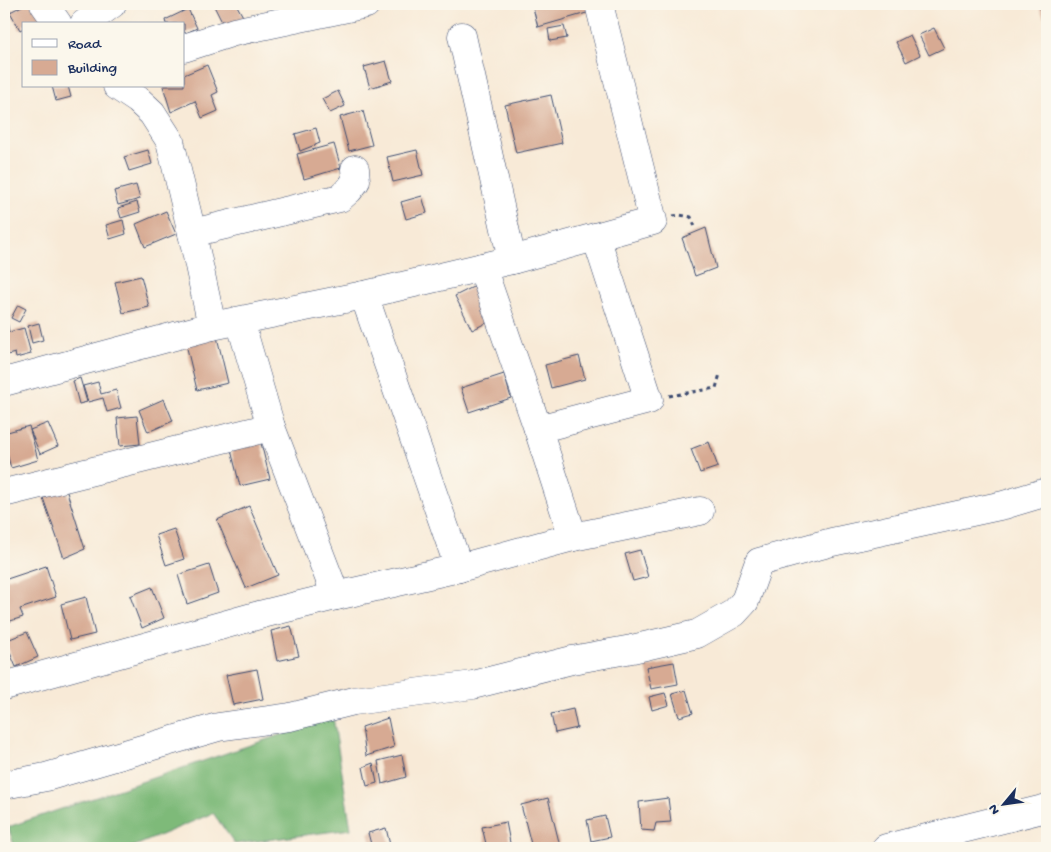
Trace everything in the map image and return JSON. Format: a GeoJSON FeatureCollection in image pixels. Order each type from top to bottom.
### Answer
{"type":"FeatureCollection","features":[{"type":"Feature","properties":{"kind":"street"},"geometry":{"type":"LineString","coordinates":[[44,4],[57,22]]}},
{"type":"Feature","properties":{"kind":"street"},"geometry":{"type":"LineString","coordinates":[[87,22],[112,4]]}},
{"type":"Feature","properties":{"kind":"street"},"geometry":{"type":"LineString","coordinates":[[185,48],[315,9],[366,4]]}},
{"type":"Feature","properties":{"kind":"street"},"geometry":{"type":"LineString","coordinates":[[4,382],[212,326],[364,295],[512,260],[653,221],[598,4]]}},
{"type":"Feature","properties":{"kind":"street"},"geometry":{"type":"LineString","coordinates":[[462,36],[512,260]]}},
{"type":"Feature","properties":{"kind":"street"},"geometry":{"type":"LineString","coordinates":[[120,88],[138,100],[152,113],[170,142],[212,326]]}},
{"type":"Feature","properties":{"kind":"street"},"geometry":{"type":"LineString","coordinates":[[192,233],[340,198],[356,181],[355,169]]}},
{"type":"Feature","properties":{"kind":"street"},"geometry":{"type":"LineString","coordinates":[[538,429],[649,400],[596,236]]}},
{"type":"Feature","properties":{"kind":"street"},"geometry":{"type":"LineString","coordinates":[[482,267],[573,537]]}},
{"type":"Feature","properties":{"kind":"street"},"geometry":{"type":"LineString","coordinates":[[364,295],[460,568]]}},
{"type":"Feature","properties":{"kind":"street"},"geometry":{"type":"LineString","coordinates":[[240,321],[271,427],[336,596]]}},
{"type":"Feature","properties":{"kind":"street"},"geometry":{"type":"LineString","coordinates":[[4,493],[271,427]]}},
{"type":"Feature","properties":{"kind":"street"},"geometry":{"type":"LineString","coordinates":[[4,785],[46,777],[218,728],[290,717],[354,701],[473,685],[572,660],[697,634],[734,613],[745,601],[759,562],[832,542],[1004,505],[1047,492]]}},
{"type":"Feature","properties":{"kind":"street"},"geometry":{"type":"LineString","coordinates":[[4,686],[263,614],[460,568],[573,537],[700,511]]}},
{"type":"Feature","properties":{"kind":"street"},"geometry":{"type":"LineString","coordinates":[[886,848],[1047,808]]}},
{"type":"Feature","properties":{"kind":"path"},"geometry":{"type":"LineString","coordinates":[[649,400],[716,388],[720,374]]}},
{"type":"Feature","properties":{"kind":"green space"},"geometry":{"type":"Polygon","coordinates":[[[333,717],[351,829],[235,844],[213,813],[130,848],[15,848],[8,827],[333,717]]]}},
{"type":"Feature","properties":{"kind":"building"},"geometry":{"type":"Polygon","coordinates":[[[26,4],[39,4],[46,17],[37,22],[22,22],[22,29],[20,30],[10,12],[26,4]]]}},
{"type":"Feature","properties":{"kind":"building"},"geometry":{"type":"Polygon","coordinates":[[[213,4],[236,4],[245,20],[226,30],[213,4]]]}},
{"type":"Feature","properties":{"kind":"building"},"geometry":{"type":"Polygon","coordinates":[[[532,4],[588,4],[590,12],[538,27],[532,4]]]}},
{"type":"Feature","properties":{"kind":"building"},"geometry":{"type":"Polygon","coordinates":[[[1038,4],[1047,4],[1047,16],[1044,18],[1038,4]]]}},
{"type":"Feature","properties":{"kind":"building"},"geometry":{"type":"Polygon","coordinates":[[[188,9],[197,28],[185,34],[185,22],[166,22],[165,20],[188,9]]]}},
{"type":"Feature","properties":{"kind":"building"},"geometry":{"type":"Polygon","coordinates":[[[564,26],[567,38],[550,41],[548,29],[564,26]]]}},
{"type":"Feature","properties":{"kind":"building"},"geometry":{"type":"Polygon","coordinates":[[[934,28],[944,48],[929,55],[919,35],[934,28]]]}},
{"type":"Feature","properties":{"kind":"building"},"geometry":{"type":"Polygon","coordinates":[[[910,35],[920,55],[906,62],[896,42],[910,35]]]}},
{"type":"Feature","properties":{"kind":"building"},"geometry":{"type":"Polygon","coordinates":[[[386,61],[392,81],[370,88],[364,67],[386,61]]]}},
{"type":"Feature","properties":{"kind":"building"},"geometry":{"type":"Polygon","coordinates":[[[207,65],[218,92],[212,95],[218,111],[202,118],[195,101],[171,112],[164,88],[185,88],[185,75],[207,65]]]}},
{"type":"Feature","properties":{"kind":"building"},"geometry":{"type":"Polygon","coordinates":[[[53,88],[69,88],[71,97],[56,101],[53,88]]]}},
{"type":"Feature","properties":{"kind":"building"},"geometry":{"type":"Polygon","coordinates":[[[338,91],[345,106],[330,113],[322,99],[338,91]]]}},
{"type":"Feature","properties":{"kind":"building"},"geometry":{"type":"Polygon","coordinates":[[[551,95],[562,143],[516,153],[505,105],[551,95]]]}},
{"type":"Feature","properties":{"kind":"building"},"geometry":{"type":"Polygon","coordinates":[[[363,111],[372,145],[349,151],[340,117],[363,111]]]}},
{"type":"Feature","properties":{"kind":"building"},"geometry":{"type":"Polygon","coordinates":[[[316,128],[320,143],[300,151],[295,134],[316,128]]]}},
{"type":"Feature","properties":{"kind":"building"},"geometry":{"type":"Polygon","coordinates":[[[334,144],[341,168],[304,179],[297,154],[334,144]]]}},
{"type":"Feature","properties":{"kind":"building"},"geometry":{"type":"Polygon","coordinates":[[[148,150],[152,164],[129,171],[124,157],[148,150]]]}},
{"type":"Feature","properties":{"kind":"building"},"geometry":{"type":"Polygon","coordinates":[[[417,150],[423,175],[393,182],[387,157],[417,150]]]}},
{"type":"Feature","properties":{"kind":"building"},"geometry":{"type":"Polygon","coordinates":[[[136,185],[140,199],[118,205],[114,191],[136,185]]]}},
{"type":"Feature","properties":{"kind":"building"},"geometry":{"type":"Polygon","coordinates":[[[422,196],[427,213],[406,219],[401,202],[422,196]]]}},
{"type":"Feature","properties":{"kind":"building"},"geometry":{"type":"Polygon","coordinates":[[[137,202],[140,212],[121,218],[118,208],[137,202]]]}},
{"type":"Feature","properties":{"kind":"building"},"geometry":{"type":"Polygon","coordinates":[[[166,211],[176,234],[145,247],[136,224],[166,211]]]}},
{"type":"Feature","properties":{"kind":"building"},"geometry":{"type":"Polygon","coordinates":[[[123,220],[126,234],[110,239],[106,225],[123,220]]]}},
{"type":"Feature","properties":{"kind":"building"},"geometry":{"type":"Polygon","coordinates":[[[706,228],[716,268],[695,276],[682,238],[706,228]]]}},
{"type":"Feature","properties":{"kind":"building"},"geometry":{"type":"Polygon","coordinates":[[[141,276],[149,307],[123,313],[115,282],[141,276]]]}},
{"type":"Feature","properties":{"kind":"building"},"geometry":{"type":"Polygon","coordinates":[[[475,286],[492,320],[472,330],[455,296],[475,286]]]}},
{"type":"Feature","properties":{"kind":"building"},"geometry":{"type":"Polygon","coordinates":[[[18,305],[26,309],[19,322],[11,318],[18,305]]]}},
{"type":"Feature","properties":{"kind":"building"},"geometry":{"type":"Polygon","coordinates":[[[7,321],[9,332],[24,328],[31,354],[16,358],[15,353],[4,356],[4,322],[7,321]]]}},
{"type":"Feature","properties":{"kind":"building"},"geometry":{"type":"Polygon","coordinates":[[[39,323],[43,340],[32,343],[28,326],[39,323]]]}},
{"type":"Feature","properties":{"kind":"building"},"geometry":{"type":"Polygon","coordinates":[[[217,337],[228,383],[197,390],[186,344],[217,337]]]}},
{"type":"Feature","properties":{"kind":"building"},"geometry":{"type":"Polygon","coordinates":[[[579,356],[585,379],[551,388],[545,365],[579,356]]]}},
{"type":"Feature","properties":{"kind":"building"},"geometry":{"type":"Polygon","coordinates":[[[504,374],[511,398],[469,412],[461,388],[504,374]]]}},
{"type":"Feature","properties":{"kind":"building"},"geometry":{"type":"Polygon","coordinates":[[[80,378],[87,402],[79,404],[73,381],[80,378]]]}},
{"type":"Feature","properties":{"kind":"building"},"geometry":{"type":"Polygon","coordinates":[[[98,382],[101,394],[116,390],[121,408],[107,412],[103,398],[88,402],[83,386],[98,382]]]}},
{"type":"Feature","properties":{"kind":"building"},"geometry":{"type":"Polygon","coordinates":[[[164,399],[173,421],[148,432],[139,410],[164,399]]]}},
{"type":"Feature","properties":{"kind":"building"},"geometry":{"type":"Polygon","coordinates":[[[137,416],[140,444],[120,446],[117,418],[137,416]]]}},
{"type":"Feature","properties":{"kind":"building"},"geometry":{"type":"Polygon","coordinates":[[[48,423],[58,446],[40,454],[30,430],[48,423]]]}},
{"type":"Feature","properties":{"kind":"building"},"geometry":{"type":"Polygon","coordinates":[[[29,426],[38,460],[11,468],[4,443],[4,433],[29,426]]]}},
{"type":"Feature","properties":{"kind":"building"},"geometry":{"type":"Polygon","coordinates":[[[709,442],[718,467],[700,473],[691,449],[709,442]]]}},
{"type":"Feature","properties":{"kind":"building"},"geometry":{"type":"Polygon","coordinates":[[[261,443],[270,479],[240,486],[231,450],[261,443]]]}},
{"type":"Feature","properties":{"kind":"building"},"geometry":{"type":"Polygon","coordinates":[[[66,489],[85,549],[64,558],[43,498],[66,489]]]}},
{"type":"Feature","properties":{"kind":"building"},"geometry":{"type":"Polygon","coordinates":[[[249,506],[278,575],[246,588],[217,520],[249,506]]]}},
{"type":"Feature","properties":{"kind":"building"},"geometry":{"type":"Polygon","coordinates":[[[174,529],[184,559],[166,565],[156,535],[174,529]]]}},
{"type":"Feature","properties":{"kind":"building"},"geometry":{"type":"Polygon","coordinates":[[[640,550],[648,577],[633,581],[625,554],[640,550]]]}},
{"type":"Feature","properties":{"kind":"building"},"geometry":{"type":"Polygon","coordinates":[[[209,565],[218,593],[187,604],[178,575],[209,565]]]}},
{"type":"Feature","properties":{"kind":"building"},"geometry":{"type":"Polygon","coordinates":[[[46,566],[56,597],[20,609],[23,617],[4,623],[4,580],[46,566]]]}},
{"type":"Feature","properties":{"kind":"building"},"geometry":{"type":"Polygon","coordinates":[[[152,587],[164,618],[142,628],[130,596],[152,587]]]}},
{"type":"Feature","properties":{"kind":"building"},"geometry":{"type":"Polygon","coordinates":[[[86,597],[95,634],[70,640],[61,604],[86,597]]]}},
{"type":"Feature","properties":{"kind":"building"},"geometry":{"type":"Polygon","coordinates":[[[291,626],[299,656],[277,661],[271,631],[291,626]]]}},
{"type":"Feature","properties":{"kind":"building"},"geometry":{"type":"Polygon","coordinates":[[[27,632],[38,657],[16,667],[5,641],[27,632]]]}},
{"type":"Feature","properties":{"kind":"building"},"geometry":{"type":"Polygon","coordinates":[[[674,662],[678,684],[651,689],[646,667],[674,662]]]}},
{"type":"Feature","properties":{"kind":"building"},"geometry":{"type":"Polygon","coordinates":[[[257,669],[263,699],[233,705],[226,675],[257,669]]]}},
{"type":"Feature","properties":{"kind":"building"},"geometry":{"type":"Polygon","coordinates":[[[686,690],[693,713],[679,717],[672,694],[686,690]]]}},
{"type":"Feature","properties":{"kind":"building"},"geometry":{"type":"Polygon","coordinates":[[[665,693],[669,705],[652,710],[649,697],[665,693]]]}},
{"type":"Feature","properties":{"kind":"building"},"geometry":{"type":"Polygon","coordinates":[[[573,709],[577,728],[555,733],[551,714],[573,709]]]}},
{"type":"Feature","properties":{"kind":"building"},"geometry":{"type":"Polygon","coordinates":[[[388,718],[394,747],[366,756],[362,727],[388,718]]]}},
{"type":"Feature","properties":{"kind":"building"},"geometry":{"type":"Polygon","coordinates":[[[402,755],[406,777],[382,784],[378,761],[402,755]]]}},
{"type":"Feature","properties":{"kind":"building"},"geometry":{"type":"Polygon","coordinates":[[[373,763],[377,783],[367,786],[363,767],[373,763]]]}},
{"type":"Feature","properties":{"kind":"building"},"geometry":{"type":"Polygon","coordinates":[[[548,798],[560,846],[532,848],[521,805],[548,798]]]}},
{"type":"Feature","properties":{"kind":"building"},"geometry":{"type":"Polygon","coordinates":[[[668,798],[671,822],[656,823],[654,831],[641,830],[639,802],[668,798]]]}},
{"type":"Feature","properties":{"kind":"building"},"geometry":{"type":"Polygon","coordinates":[[[605,816],[610,837],[591,841],[587,820],[605,816]]]}},
{"type":"Feature","properties":{"kind":"building"},"geometry":{"type":"Polygon","coordinates":[[[506,822],[511,848],[487,848],[482,827],[506,822]]]}},
{"type":"Feature","properties":{"kind":"building"},"geometry":{"type":"Polygon","coordinates":[[[386,828],[390,845],[372,848],[368,833],[386,828]]]}}]}
